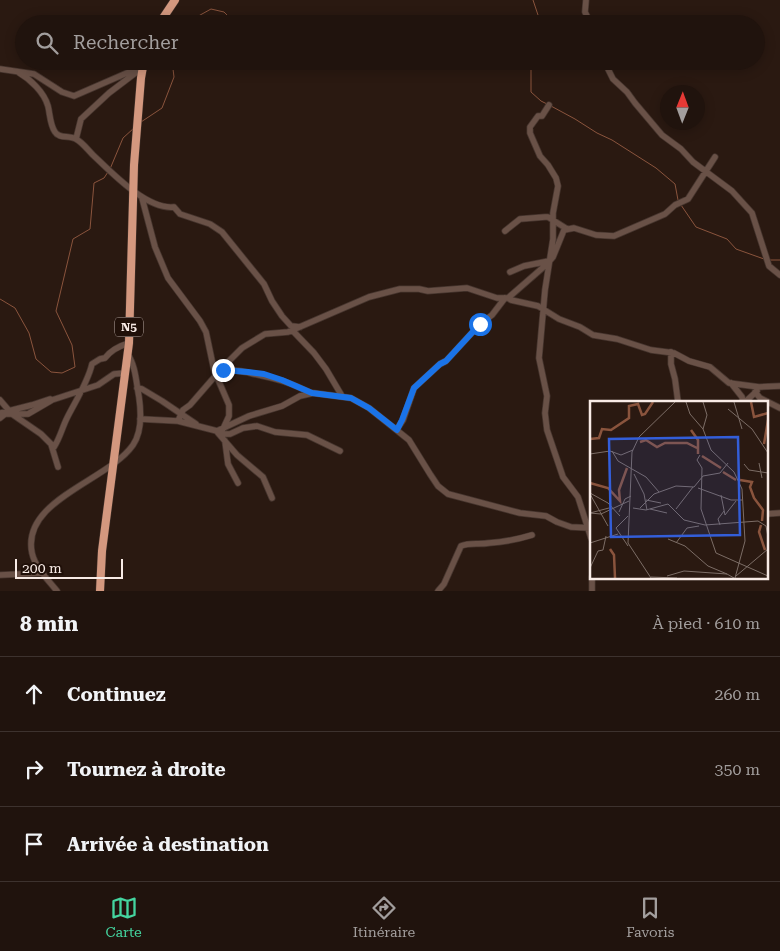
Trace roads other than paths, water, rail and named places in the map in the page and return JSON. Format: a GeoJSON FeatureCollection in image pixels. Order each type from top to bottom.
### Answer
{"type":"FeatureCollection","features":[{"type":"Feature","properties":{"kind":"highway"},"geometry":{"type":"LineString","coordinates":[[165,15],[175,0]]}},
{"type":"Feature","properties":{"kind":"highway","name":"N5"},"geometry":{"type":"LineString","coordinates":[[100,591],[102,551],[129,343],[133,190],[143,70]]}},
{"type":"Feature","properties":{"kind":"street"},"geometry":{"type":"LineString","coordinates":[[586,0],[587,15]]}},
{"type":"Feature","properties":{"kind":"street"},"geometry":{"type":"LineString","coordinates":[[0,69],[34,74],[62,92],[74,96],[134,70]]}},
{"type":"Feature","properties":{"kind":"street"},"geometry":{"type":"LineString","coordinates":[[76,139],[82,119],[137,70]]}},
{"type":"Feature","properties":{"kind":"street"},"geometry":{"type":"LineString","coordinates":[[608,70],[613,79],[627,92],[662,135],[732,191],[752,213],[769,266],[780,275]]}},
{"type":"Feature","properties":{"kind":"street"},"geometry":{"type":"LineString","coordinates":[[18,72],[26,77],[43,96],[48,105],[54,132],[59,136],[76,139],[142,198],[168,208],[174,207],[180,214],[210,224],[222,232],[264,284],[282,316],[292,326],[300,328]]}},
{"type":"Feature","properties":{"kind":"street"},"geometry":{"type":"LineString","coordinates":[[217,373],[230,370],[264,374],[312,393],[342,396],[355,400],[369,408],[409,440],[438,486],[448,494],[520,513],[546,516],[571,527],[589,528],[578,497],[563,477],[548,430],[545,413],[547,396],[539,358],[543,308],[553,240],[553,221],[558,186],[556,178],[540,156],[530,133],[530,127],[550,105]]}},
{"type":"Feature","properties":{"kind":"street"},"geometry":{"type":"LineString","coordinates":[[397,430],[414,388],[440,364],[446,361],[472,332],[492,315],[506,298],[550,261],[564,230],[574,228],[605,236],[614,236],[665,214],[675,205],[688,199],[714,157]]}},
{"type":"Feature","properties":{"kind":"street"},"geometry":{"type":"LineString","coordinates":[[142,198],[156,248],[168,278],[206,332],[217,373],[229,405],[229,416],[220,430]]}},
{"type":"Feature","properties":{"kind":"street"},"geometry":{"type":"LineString","coordinates":[[506,231],[520,219],[544,217],[567,229]]}},
{"type":"Feature","properties":{"kind":"street"},"geometry":{"type":"LineString","coordinates":[[510,272],[524,266],[550,261]]}},
{"type":"Feature","properties":{"kind":"street"},"geometry":{"type":"LineString","coordinates":[[178,421],[183,410],[194,401],[217,373],[242,348],[265,334],[300,328],[369,297],[400,289],[428,291],[467,288],[497,298],[534,304],[559,319],[580,327],[593,335],[617,339],[651,350],[671,352],[689,361],[710,367],[726,382],[760,387],[780,386]]}},
{"type":"Feature","properties":{"kind":"street"},"geometry":{"type":"LineString","coordinates":[[292,330],[314,353],[326,369],[336,390],[342,396]]}},
{"type":"Feature","properties":{"kind":"street"},"geometry":{"type":"LineString","coordinates":[[0,400],[12,413],[41,434],[54,447],[90,373],[92,364],[105,358],[119,346],[129,343]]}},
{"type":"Feature","properties":{"kind":"street"},"geometry":{"type":"LineString","coordinates":[[671,352],[671,364],[676,379],[678,401]]}},
{"type":"Feature","properties":{"kind":"street"},"geometry":{"type":"LineString","coordinates":[[57,591],[43,573],[33,554],[31,538],[37,521],[49,508],[113,466],[134,444],[139,430],[141,410],[133,362],[127,353]]}},
{"type":"Feature","properties":{"kind":"street"},"geometry":{"type":"LineString","coordinates":[[0,413],[28,414],[52,400],[98,386],[114,374],[125,373]]}},
{"type":"Feature","properties":{"kind":"street"},"geometry":{"type":"LineString","coordinates":[[731,383],[744,401]]}},
{"type":"Feature","properties":{"kind":"street"},"geometry":{"type":"LineString","coordinates":[[745,401],[760,387]]}},
{"type":"Feature","properties":{"kind":"street"},"geometry":{"type":"LineString","coordinates":[[137,388],[142,388],[200,426]]}},
{"type":"Feature","properties":{"kind":"street"},"geometry":{"type":"LineString","coordinates":[[755,392],[766,401]]}},
{"type":"Feature","properties":{"kind":"street"},"geometry":{"type":"LineString","coordinates":[[220,430],[249,416],[282,406],[300,396],[312,393]]}},
{"type":"Feature","properties":{"kind":"street"},"geometry":{"type":"LineString","coordinates":[[0,418],[5,414],[50,398]]}},
{"type":"Feature","properties":{"kind":"street"},"geometry":{"type":"LineString","coordinates":[[768,402],[780,408]]}},
{"type":"Feature","properties":{"kind":"street"},"geometry":{"type":"LineString","coordinates":[[140,419],[178,421],[220,430],[224,434],[230,434],[242,428],[257,426],[275,432],[284,431],[307,436],[340,451]]}},
{"type":"Feature","properties":{"kind":"street"},"geometry":{"type":"LineString","coordinates":[[220,430],[237,455],[263,477],[272,498]]}},
{"type":"Feature","properties":{"kind":"street"},"geometry":{"type":"LineString","coordinates":[[225,440],[228,464],[238,483]]}},
{"type":"Feature","properties":{"kind":"street"},"geometry":{"type":"LineString","coordinates":[[51,444],[58,467]]}},
{"type":"Feature","properties":{"kind":"street"},"geometry":{"type":"LineString","coordinates":[[438,591],[444,584],[461,546],[470,543],[490,543],[519,539],[532,535]]}},
{"type":"Feature","properties":{"kind":"street"},"geometry":{"type":"LineString","coordinates":[[0,574],[43,573]]}},
{"type":"Feature","properties":{"kind":"street"},"geometry":{"type":"LineString","coordinates":[[592,578],[592,591]]}},
{"type":"Feature","properties":{"kind":"waterway"},"geometry":{"type":"LineString","coordinates":[[533,0],[538,15]]}},
{"type":"Feature","properties":{"kind":"waterway"},"geometry":{"type":"LineString","coordinates":[[200,15],[211,9],[224,12],[227,15]]}},
{"type":"Feature","properties":{"kind":"waterway"},"geometry":{"type":"LineString","coordinates":[[141,122],[162,108],[174,77],[173,70]]}},
{"type":"Feature","properties":{"kind":"waterway"},"geometry":{"type":"LineString","coordinates":[[531,70],[531,92],[547,104]]}},
{"type":"Feature","properties":{"kind":"waterway"},"geometry":{"type":"LineString","coordinates":[[551,106],[612,140],[656,168],[675,184],[678,200]]}},
{"type":"Feature","properties":{"kind":"waterway"},"geometry":{"type":"LineString","coordinates":[[110,169],[123,138],[134,128]]}},
{"type":"Feature","properties":{"kind":"waterway"},"geometry":{"type":"LineString","coordinates":[[0,299],[15,308],[29,333],[36,359],[51,372],[62,373],[75,367],[72,345],[56,311],[73,239],[90,229],[94,183],[104,178],[108,172]]}},
{"type":"Feature","properties":{"kind":"waterway"},"geometry":{"type":"LineString","coordinates":[[681,205],[696,227],[727,239],[736,249],[764,259]]}},
{"type":"Feature","properties":{"kind":"waterway"},"geometry":{"type":"LineString","coordinates":[[768,260],[780,260]]}}]}
